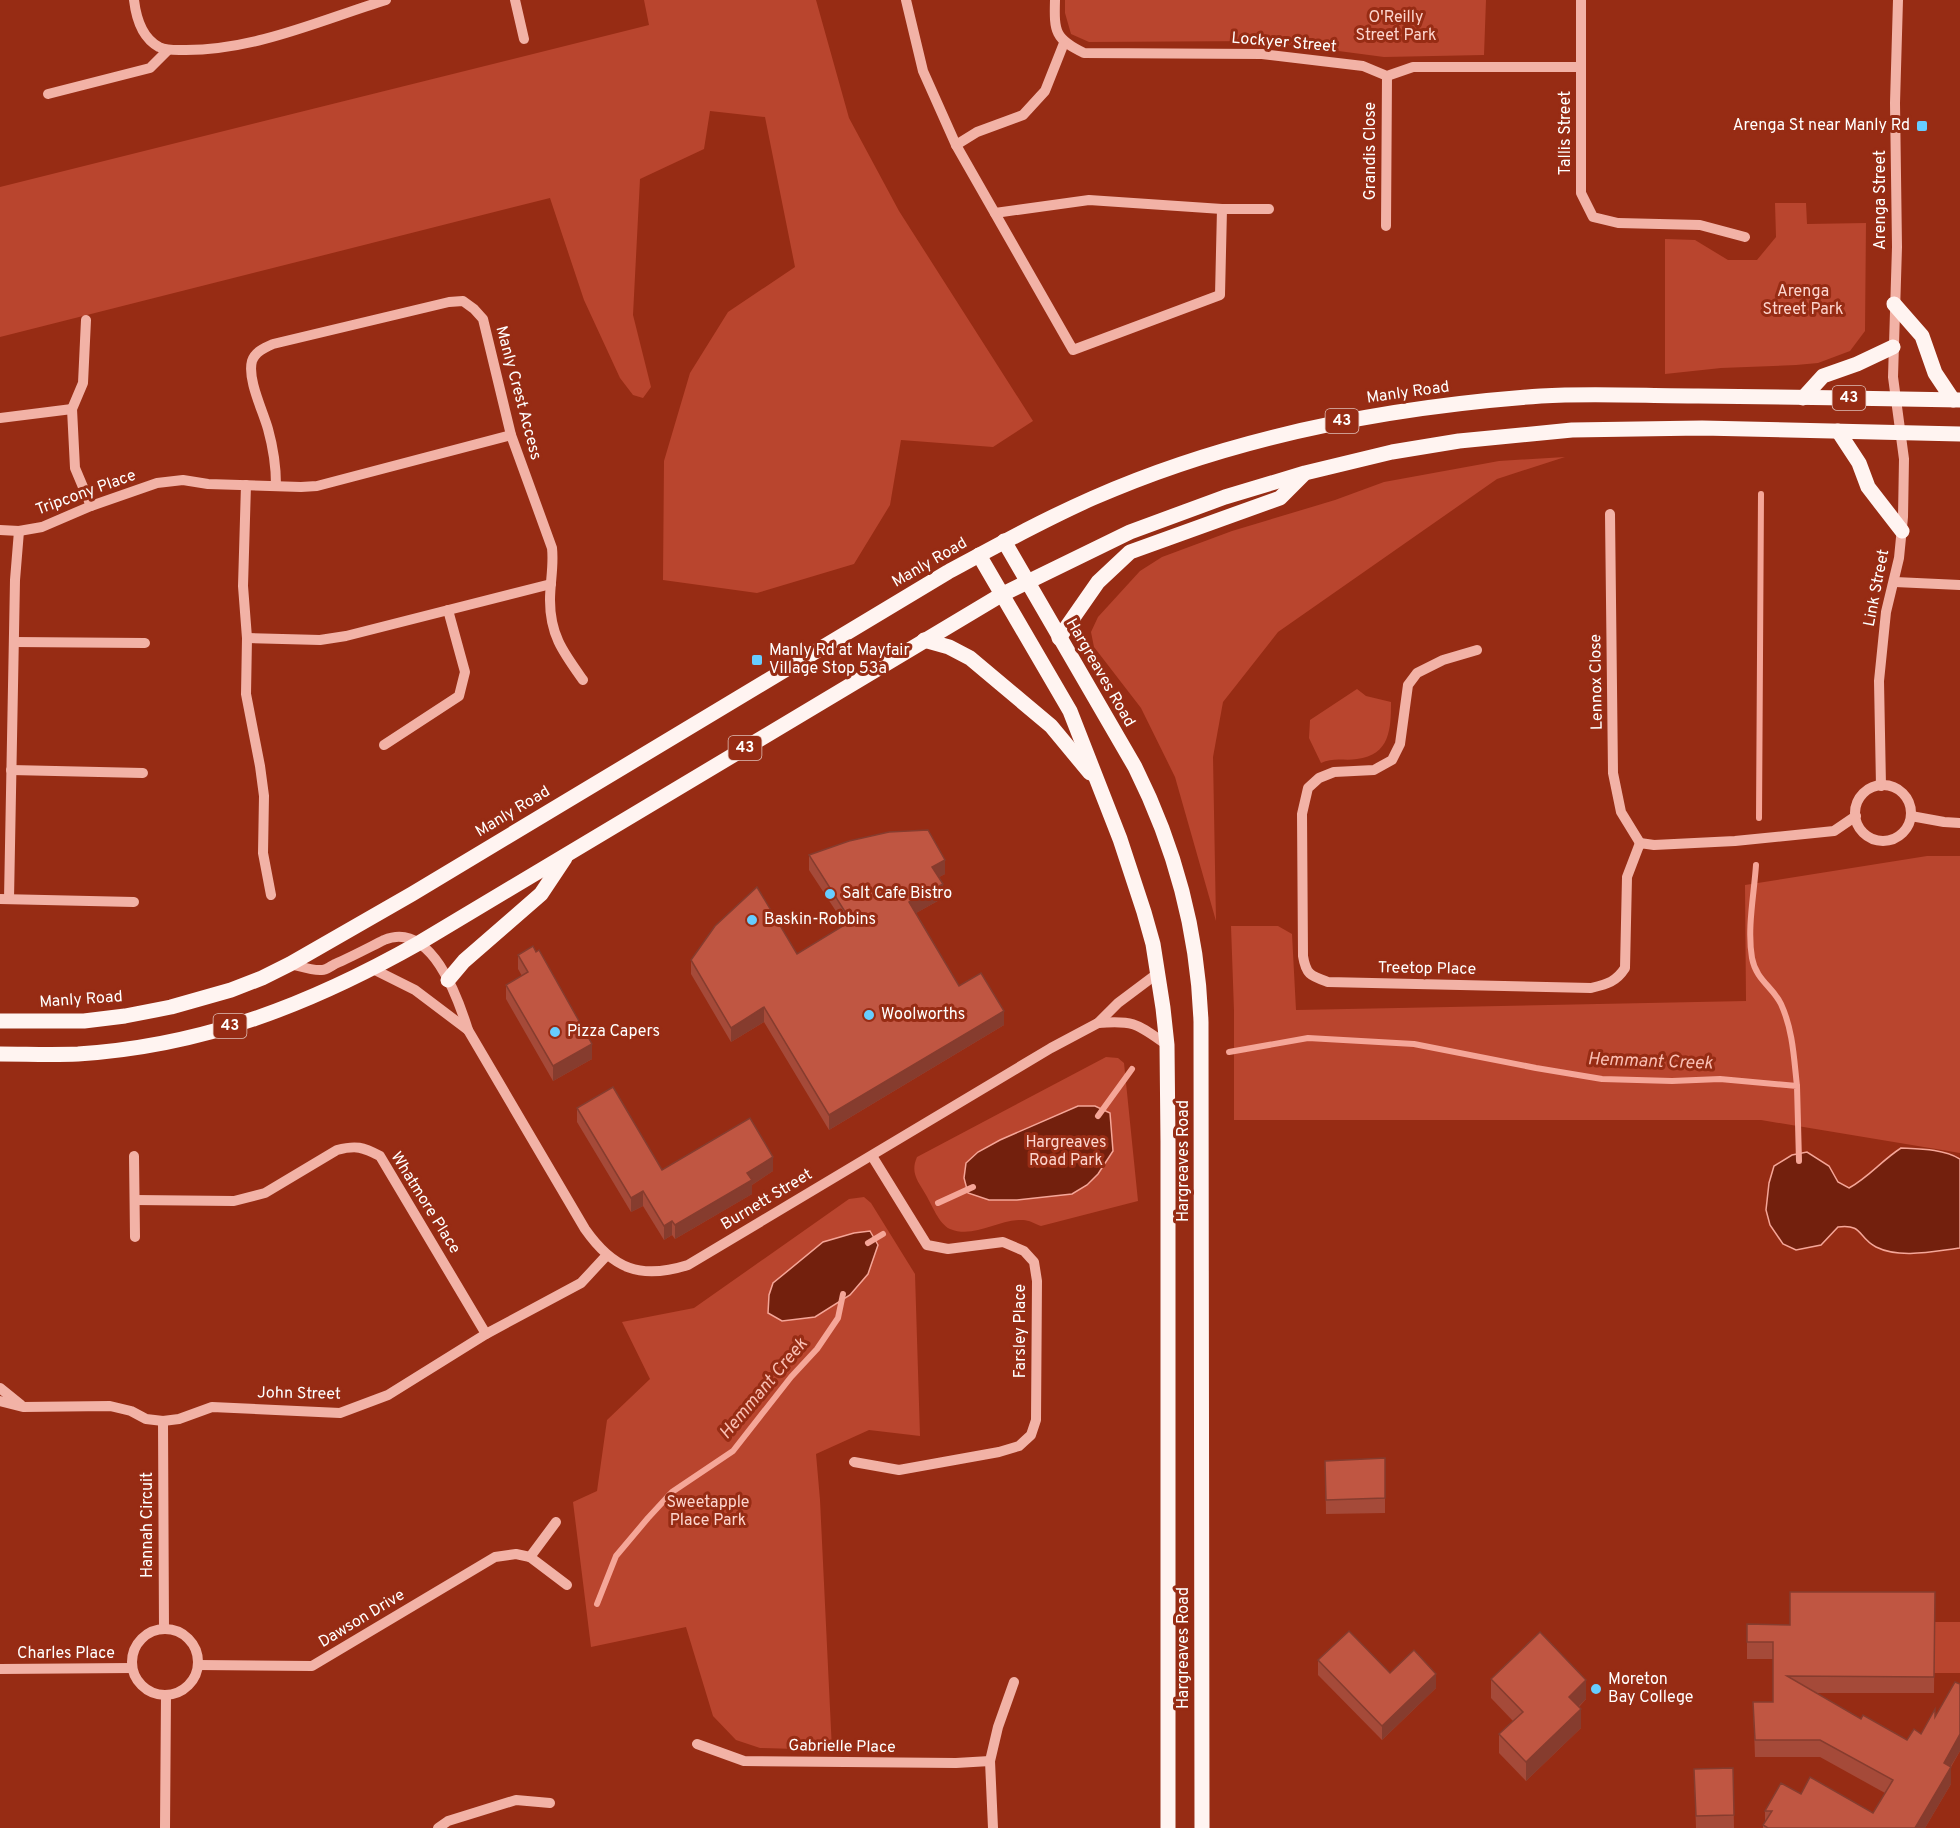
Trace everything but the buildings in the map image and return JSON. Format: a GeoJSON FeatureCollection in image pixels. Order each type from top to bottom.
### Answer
{"type":"FeatureCollection","features":[{"type":"Feature","properties":{"kind":"main road"},"geometry":{"type":"LineString","coordinates":[[1894,304],[1922,336],[1935,373],[1957,400]]}},
{"type":"Feature","properties":{"kind":"main road"},"geometry":{"type":"LineString","coordinates":[[1803,398],[1823,376],[1857,364],[1893,347]]}},
{"type":"Feature","properties":{"kind":"main road","name":"Manly Road"},"geometry":{"type":"LineString","coordinates":[[0,1021],[84,1020],[171,1007],[231,990],[290,964],[412,894],[1004,541],[1093,498],[1191,461],[1265,439],[1380,414],[1544,396],[1957,400]]}},
{"type":"Feature","properties":{"kind":"main road","name":"43"},"geometry":{"type":"LineString","coordinates":[[3,1056],[79,1054],[164,1043],[242,1023],[336,987],[419,943],[1001,594],[1130,532],[1224,497],[1350,461],[1436,445],[1572,430],[1702,428],[1960,434]]}},
{"type":"Feature","properties":{"kind":"main road"},"geometry":{"type":"LineString","coordinates":[[1838,431],[1859,463],[1868,487],[1902,531]]}},
{"type":"Feature","properties":{"kind":"main road"},"geometry":{"type":"LineString","coordinates":[[1059,638],[1098,582],[1130,552],[1280,498],[1305,472]]}},
{"type":"Feature","properties":{"kind":"main road","name":"Hargreaves Road"},"geometry":{"type":"LineString","coordinates":[[1004,541],[1148,793],[1187,906],[1200,985],[1202,1828]]}},
{"type":"Feature","properties":{"kind":"main road","name":"Hargreaves Road"},"geometry":{"type":"LineString","coordinates":[[979,555],[1070,711],[1120,839],[1144,912],[1158,973],[1167,1045],[1168,1828]]}},
{"type":"Feature","properties":{"kind":"main road"},"geometry":{"type":"LineString","coordinates":[[924,640],[961,652],[986,672],[1050,726],[1100,784]]}},
{"type":"Feature","properties":{"kind":"main road"},"geometry":{"type":"LineString","coordinates":[[448,980],[464,961],[541,894],[566,855]]}},
{"type":"Feature","properties":{"kind":"street"},"geometry":{"type":"LineString","coordinates":[[134,0],[135,12],[143,31],[157,46],[168,50],[211,50],[284,34],[386,0]]}},
{"type":"Feature","properties":{"kind":"street"},"geometry":{"type":"LineString","coordinates":[[515,0],[524,39]]}},
{"type":"Feature","properties":{"kind":"street"},"geometry":{"type":"LineString","coordinates":[[906,0],[922,71],[956,145],[1073,350],[1221,295],[1222,209]]}},
{"type":"Feature","properties":{"kind":"street"},"geometry":{"type":"LineString","coordinates":[[956,145],[976,132],[1023,114],[1045,92],[1064,43],[1054,25],[1055,0]]}},
{"type":"Feature","properties":{"kind":"street","name":"Tallis Street"},"geometry":{"type":"LineString","coordinates":[[1581,0],[1581,193],[1593,217],[1618,223],[1700,225],[1745,237]]}},
{"type":"Feature","properties":{"kind":"street","name":"Arenga Street"},"geometry":{"type":"LineString","coordinates":[[1896,400],[1893,347],[1897,247],[1895,103],[1898,0]]}},
{"type":"Feature","properties":{"kind":"street","name":"Lockyer Street"},"geometry":{"type":"LineString","coordinates":[[1064,43],[1084,53],[1263,54],[1363,66],[1387,76]]}},
{"type":"Feature","properties":{"kind":"street"},"geometry":{"type":"LineString","coordinates":[[48,94],[150,68],[168,50]]}},
{"type":"Feature","properties":{"kind":"street"},"geometry":{"type":"LineString","coordinates":[[1387,76],[1413,67],[1581,67]]}},
{"type":"Feature","properties":{"kind":"street","name":"Grandis Close"},"geometry":{"type":"LineString","coordinates":[[1386,226],[1387,76]]}},
{"type":"Feature","properties":{"kind":"street"},"geometry":{"type":"LineString","coordinates":[[994,213],[1089,200],[1222,209],[1269,209]]}},
{"type":"Feature","properties":{"kind":"street","name":"Manly Crest Access"},"geometry":{"type":"LineString","coordinates":[[276,485],[276,469],[269,431],[251,373],[252,360],[259,351],[273,344],[449,302],[463,301],[483,319],[511,435],[552,549],[554,563],[550,599],[552,623],[560,648],[583,680]]}},
{"type":"Feature","properties":{"kind":"street"},"geometry":{"type":"LineString","coordinates":[[86,320],[82,382],[72,409],[75,468],[91,506]]}},
{"type":"Feature","properties":{"kind":"street","name":"Link Street"},"geometry":{"type":"LineString","coordinates":[[1881,786],[1879,681],[1886,612],[1895,582],[1902,531],[1904,459],[1896,400]]}},
{"type":"Feature","properties":{"kind":"street"},"geometry":{"type":"LineString","coordinates":[[0,418],[72,409]]}},
{"type":"Feature","properties":{"kind":"street","name":"Tripcony Place"},"geometry":{"type":"LineString","coordinates":[[0,530],[19,531],[42,527],[91,506],[157,483],[183,480],[208,484],[317,486],[511,435]]}},
{"type":"Feature","properties":{"kind":"street"},"geometry":{"type":"LineString","coordinates":[[246,485],[243,586],[247,638],[246,694],[263,786],[262,853],[271,895]]}},
{"type":"Feature","properties":{"kind":"street","name":"Lennox Close"},"geometry":{"type":"LineString","coordinates":[[1610,514],[1613,773],[1621,812],[1640,843]]}},
{"type":"Feature","properties":{"kind":"street"},"geometry":{"type":"LineString","coordinates":[[19,531],[15,580],[11,770],[4,899],[134,902]]}},
{"type":"Feature","properties":{"kind":"street"},"geometry":{"type":"LineString","coordinates":[[1895,582],[1960,585]]}},
{"type":"Feature","properties":{"kind":"street"},"geometry":{"type":"LineString","coordinates":[[247,638],[320,640],[346,636],[551,584]]}},
{"type":"Feature","properties":{"kind":"street"},"geometry":{"type":"LineString","coordinates":[[384,745],[459,696],[465,672],[448,610]]}},
{"type":"Feature","properties":{"kind":"street"},"geometry":{"type":"LineString","coordinates":[[14,642],[146,643]]}},
{"type":"Feature","properties":{"kind":"street","name":"Treetop Place"},"geometry":{"type":"LineString","coordinates":[[1477,650],[1443,660],[1417,673],[1408,685],[1400,744],[1392,760],[1374,770],[1334,772],[1319,778],[1308,788],[1302,814],[1305,968],[1312,976],[1328,982],[1591,988],[1610,984],[1619,978],[1625,968],[1627,877],[1640,843]]}},
{"type":"Feature","properties":{"kind":"street"},"geometry":{"type":"LineString","coordinates":[[11,770],[143,773]]}},
{"type":"Feature","properties":{"kind":"street"},"geometry":{"type":"LineString","coordinates":[[1881,786],[1893,787],[1904,794],[1910,804],[1911,816],[1907,829],[1896,838],[1883,841],[1864,834],[1856,816],[1860,798],[1869,789],[1881,786]]}},
{"type":"Feature","properties":{"kind":"street"},"geometry":{"type":"LineString","coordinates":[[1640,843],[1724,842],[1834,831],[1856,816]]}},
{"type":"Feature","properties":{"kind":"street"},"geometry":{"type":"LineString","coordinates":[[1911,816],[1960,823]]}},
{"type":"Feature","properties":{"kind":"street"},"geometry":{"type":"LineString","coordinates":[[290,964],[322,970],[387,939],[399,937],[419,943]]}},
{"type":"Feature","properties":{"kind":"street","name":"Burnett Street"},"geometry":{"type":"LineString","coordinates":[[419,943],[429,951],[448,980],[458,1000],[468,1030],[596,1245],[627,1268],[647,1272],[668,1271],[688,1265],[1051,1048],[1098,1023],[1118,1003],[1158,973]]}},
{"type":"Feature","properties":{"kind":"street","name":"Burnett Street"},"geometry":{"type":"LineString","coordinates":[[373,969],[415,990],[468,1030]]}},
{"type":"Feature","properties":{"kind":"street"},"geometry":{"type":"LineString","coordinates":[[1098,1023],[1122,1021],[1134,1023],[1167,1045]]}},
{"type":"Feature","properties":{"kind":"street","name":"Whatmore Place"},"geometry":{"type":"LineString","coordinates":[[135,1200],[234,1201],[265,1193],[337,1150],[363,1147],[380,1156],[486,1334]]}},
{"type":"Feature","properties":{"kind":"street"},"geometry":{"type":"LineString","coordinates":[[134,1155],[135,1237]]}},
{"type":"Feature","properties":{"kind":"street","name":"Farsley Place"},"geometry":{"type":"LineString","coordinates":[[854,1462],[899,1470],[999,1452],[1018,1446],[1031,1434],[1036,1420],[1037,1281],[1034,1262],[1024,1251],[1003,1242],[948,1249],[927,1245],[872,1156]]}},
{"type":"Feature","properties":{"kind":"street","name":"John Street"},"geometry":{"type":"LineString","coordinates":[[0,1401],[24,1407],[110,1406],[146,1419],[163,1421],[179,1419],[212,1407],[340,1413],[388,1395],[486,1334],[581,1283],[607,1255]]}},
{"type":"Feature","properties":{"kind":"street"},"geometry":{"type":"LineString","coordinates":[[0,1388],[24,1407]]}},
{"type":"Feature","properties":{"kind":"street","name":"Hannah Circuit"},"geometry":{"type":"LineString","coordinates":[[163,1421],[164,1629]]}},
{"type":"Feature","properties":{"kind":"street"},"geometry":{"type":"LineString","coordinates":[[556,1522],[530,1557],[567,1585]]}},
{"type":"Feature","properties":{"kind":"street","name":"Dawson Drive"},"geometry":{"type":"LineString","coordinates":[[198,1665],[312,1666],[495,1557],[516,1554],[530,1557]]}},
{"type":"Feature","properties":{"kind":"street"},"geometry":{"type":"LineString","coordinates":[[164,1629],[176,1630],[190,1640],[196,1650],[198,1665],[195,1676],[186,1687],[176,1693],[166,1695],[155,1693],[143,1686],[135,1677],[132,1668],[132,1657],[138,1643],[146,1635],[164,1629]]}},
{"type":"Feature","properties":{"kind":"street","name":"Charles Place"},"geometry":{"type":"LineString","coordinates":[[0,1669],[132,1668]]}},
{"type":"Feature","properties":{"kind":"street"},"geometry":{"type":"LineString","coordinates":[[993,1828],[990,1761],[998,1727],[1014,1682]]}},
{"type":"Feature","properties":{"kind":"street"},"geometry":{"type":"LineString","coordinates":[[165,1828],[166,1695]]}},
{"type":"Feature","properties":{"kind":"street","name":"Gabrielle Place"},"geometry":{"type":"LineString","coordinates":[[697,1744],[744,1761],[956,1763],[990,1761]]}},
{"type":"Feature","properties":{"kind":"street"},"geometry":{"type":"LineString","coordinates":[[438,1828],[448,1821],[516,1800],[550,1803]]}},
{"type":"Feature","properties":{"kind":"green space"},"geometry":{"type":"Polygon","coordinates":[[[644,0],[816,0],[849,118],[899,211],[1033,421],[993,447],[901,440],[890,505],[854,564],[757,593],[663,580],[664,461],[690,373],[728,312],[795,267],[765,117],[710,111],[704,149],[640,179],[633,315],[651,387],[643,398],[633,395],[620,378],[584,300],[550,198],[0,337],[0,187],[649,25],[644,0]]]}},
{"type":"Feature","properties":{"kind":"green space","name":"O'Reilly Street Park"},"geometry":{"type":"Polygon","coordinates":[[[1065,0],[1486,0],[1484,55],[1384,57],[1262,41],[1089,42],[1071,34],[1065,13],[1065,0]]]}},
{"type":"Feature","properties":{"kind":"green space","name":"Arenga Street Park"},"geometry":{"type":"Polygon","coordinates":[[[1775,203],[1806,203],[1807,224],[1866,223],[1865,331],[1850,351],[1818,363],[1721,368],[1665,374],[1665,239],[1695,240],[1728,260],[1757,260],[1776,237],[1775,203]]]}},
{"type":"Feature","properties":{"kind":"green space"},"geometry":{"type":"Polygon","coordinates":[[[1565,457],[1497,479],[1278,632],[1223,702],[1213,757],[1216,921],[1175,777],[1141,708],[1094,647],[1091,632],[1098,617],[1140,571],[1162,557],[1232,531],[1335,500],[1384,482],[1499,461],[1565,457]]]}},
{"type":"Feature","properties":{"kind":"green space"},"geometry":{"type":"Polygon","coordinates":[[[1357,689],[1366,696],[1391,702],[1389,731],[1386,739],[1376,752],[1368,757],[1330,760],[1321,763],[1309,738],[1310,720],[1357,689]]]}},
{"type":"Feature","properties":{"kind":"green space"},"geometry":{"type":"Polygon","coordinates":[[[1927,856],[1960,856],[1960,1153],[1761,1120],[1234,1120],[1231,926],[1278,926],[1292,934],[1296,1010],[1746,1001],[1745,885],[1927,856]]]}},
{"type":"Feature","properties":{"kind":"green space","name":"Hargreaves Road Park"},"geometry":{"type":"Polygon","coordinates":[[[1106,1057],[1118,1058],[1124,1063],[1138,1201],[1041,1226],[1023,1220],[1005,1222],[968,1232],[946,1227],[936,1214],[916,1177],[914,1168],[917,1157],[1106,1057]]]}},
{"type":"Feature","properties":{"kind":"green space","name":"Sweetapple Place Park"},"geometry":{"type":"Polygon","coordinates":[[[864,1197],[871,1203],[915,1274],[920,1436],[869,1430],[816,1454],[832,1750],[760,1748],[736,1740],[713,1716],[686,1627],[591,1647],[573,1502],[597,1491],[607,1420],[650,1379],[622,1322],[694,1308],[849,1199],[864,1197]]]}},
{"type":"Feature","properties":{"kind":"green space"},"geometry":{"type":"Polygon","coordinates":[[[1934,1622],[1960,1622],[1960,1673],[1934,1673],[1934,1622]]]}},
{"type":"Feature","properties":{"kind":"shaded area"},"geometry":{"type":"Polygon","coordinates":[[[1078,1106],[1095,1106],[1110,1113],[1113,1151],[1098,1174],[1087,1185],[1072,1194],[1017,1200],[989,1200],[968,1193],[964,1178],[966,1163],[978,1152],[1078,1106]]]}},
{"type":"Feature","properties":{"kind":"shaded area"},"geometry":{"type":"Polygon","coordinates":[[[1901,1148],[1939,1151],[1960,1159],[1960,1248],[1918,1253],[1885,1251],[1870,1243],[1852,1227],[1838,1227],[1821,1245],[1796,1250],[1783,1244],[1770,1225],[1766,1210],[1769,1183],[1774,1166],[1792,1155],[1807,1152],[1829,1166],[1838,1182],[1849,1188],[1901,1148]]]}},
{"type":"Feature","properties":{"kind":"shaded area"},"geometry":{"type":"Polygon","coordinates":[[[870,1231],[878,1245],[868,1274],[850,1295],[815,1317],[782,1321],[768,1313],[769,1295],[773,1283],[823,1242],[870,1231]]]}},
{"type":"Feature","properties":{"kind":"waterway"},"geometry":{"type":"LineString","coordinates":[[1759,818],[1761,494]]}},
{"type":"Feature","properties":{"kind":"waterway"},"geometry":{"type":"LineString","coordinates":[[1756,865],[1751,923],[1752,958],[1757,972],[1778,998],[1785,1014],[1792,1045],[1797,1086]]}},
{"type":"Feature","properties":{"kind":"waterway","name":"Hemmant Creek"},"geometry":{"type":"LineString","coordinates":[[1229,1052],[1308,1038],[1414,1044],[1602,1079],[1672,1081],[1720,1079],[1797,1086],[1799,1161]]}},
{"type":"Feature","properties":{"kind":"waterway","name":"Hemmant Creek"},"geometry":{"type":"LineString","coordinates":[[1098,1116],[1132,1069]]}},
{"type":"Feature","properties":{"kind":"waterway","name":"Hemmant Creek"},"geometry":{"type":"LineString","coordinates":[[938,1203],[973,1187]]}},
{"type":"Feature","properties":{"kind":"waterway","name":"Hemmant Creek"},"geometry":{"type":"LineString","coordinates":[[868,1243],[883,1234]]}},
{"type":"Feature","properties":{"kind":"waterway","name":"Hemmant Creek"},"geometry":{"type":"LineString","coordinates":[[597,1604],[616,1556],[672,1492],[733,1451],[791,1377],[817,1349],[838,1318],[843,1294]]}},
{"type":"Feature","properties":{"kind":"place","name":"Arenga St near Manly Rd"},"geometry":{"type":"Point","coordinates":[1922,126]}},
{"type":"Feature","properties":{"kind":"place","name":"Manly Rd at Mayfair Village Stop 53a"},"geometry":{"type":"Point","coordinates":[757,660]}},
{"type":"Feature","properties":{"kind":"place","name":"Salt Cafe Bistro"},"geometry":{"type":"Point","coordinates":[830,894]}},
{"type":"Feature","properties":{"kind":"place","name":"Baskin-Robbins"},"geometry":{"type":"Point","coordinates":[752,920]}},
{"type":"Feature","properties":{"kind":"place","name":"Woolworths"},"geometry":{"type":"Point","coordinates":[869,1015]}},
{"type":"Feature","properties":{"kind":"place","name":"Pizza Capers"},"geometry":{"type":"Point","coordinates":[555,1032]}},
{"type":"Feature","properties":{"kind":"place","name":"Moreton Bay College"},"geometry":{"type":"Point","coordinates":[1596,1689]}}]}
